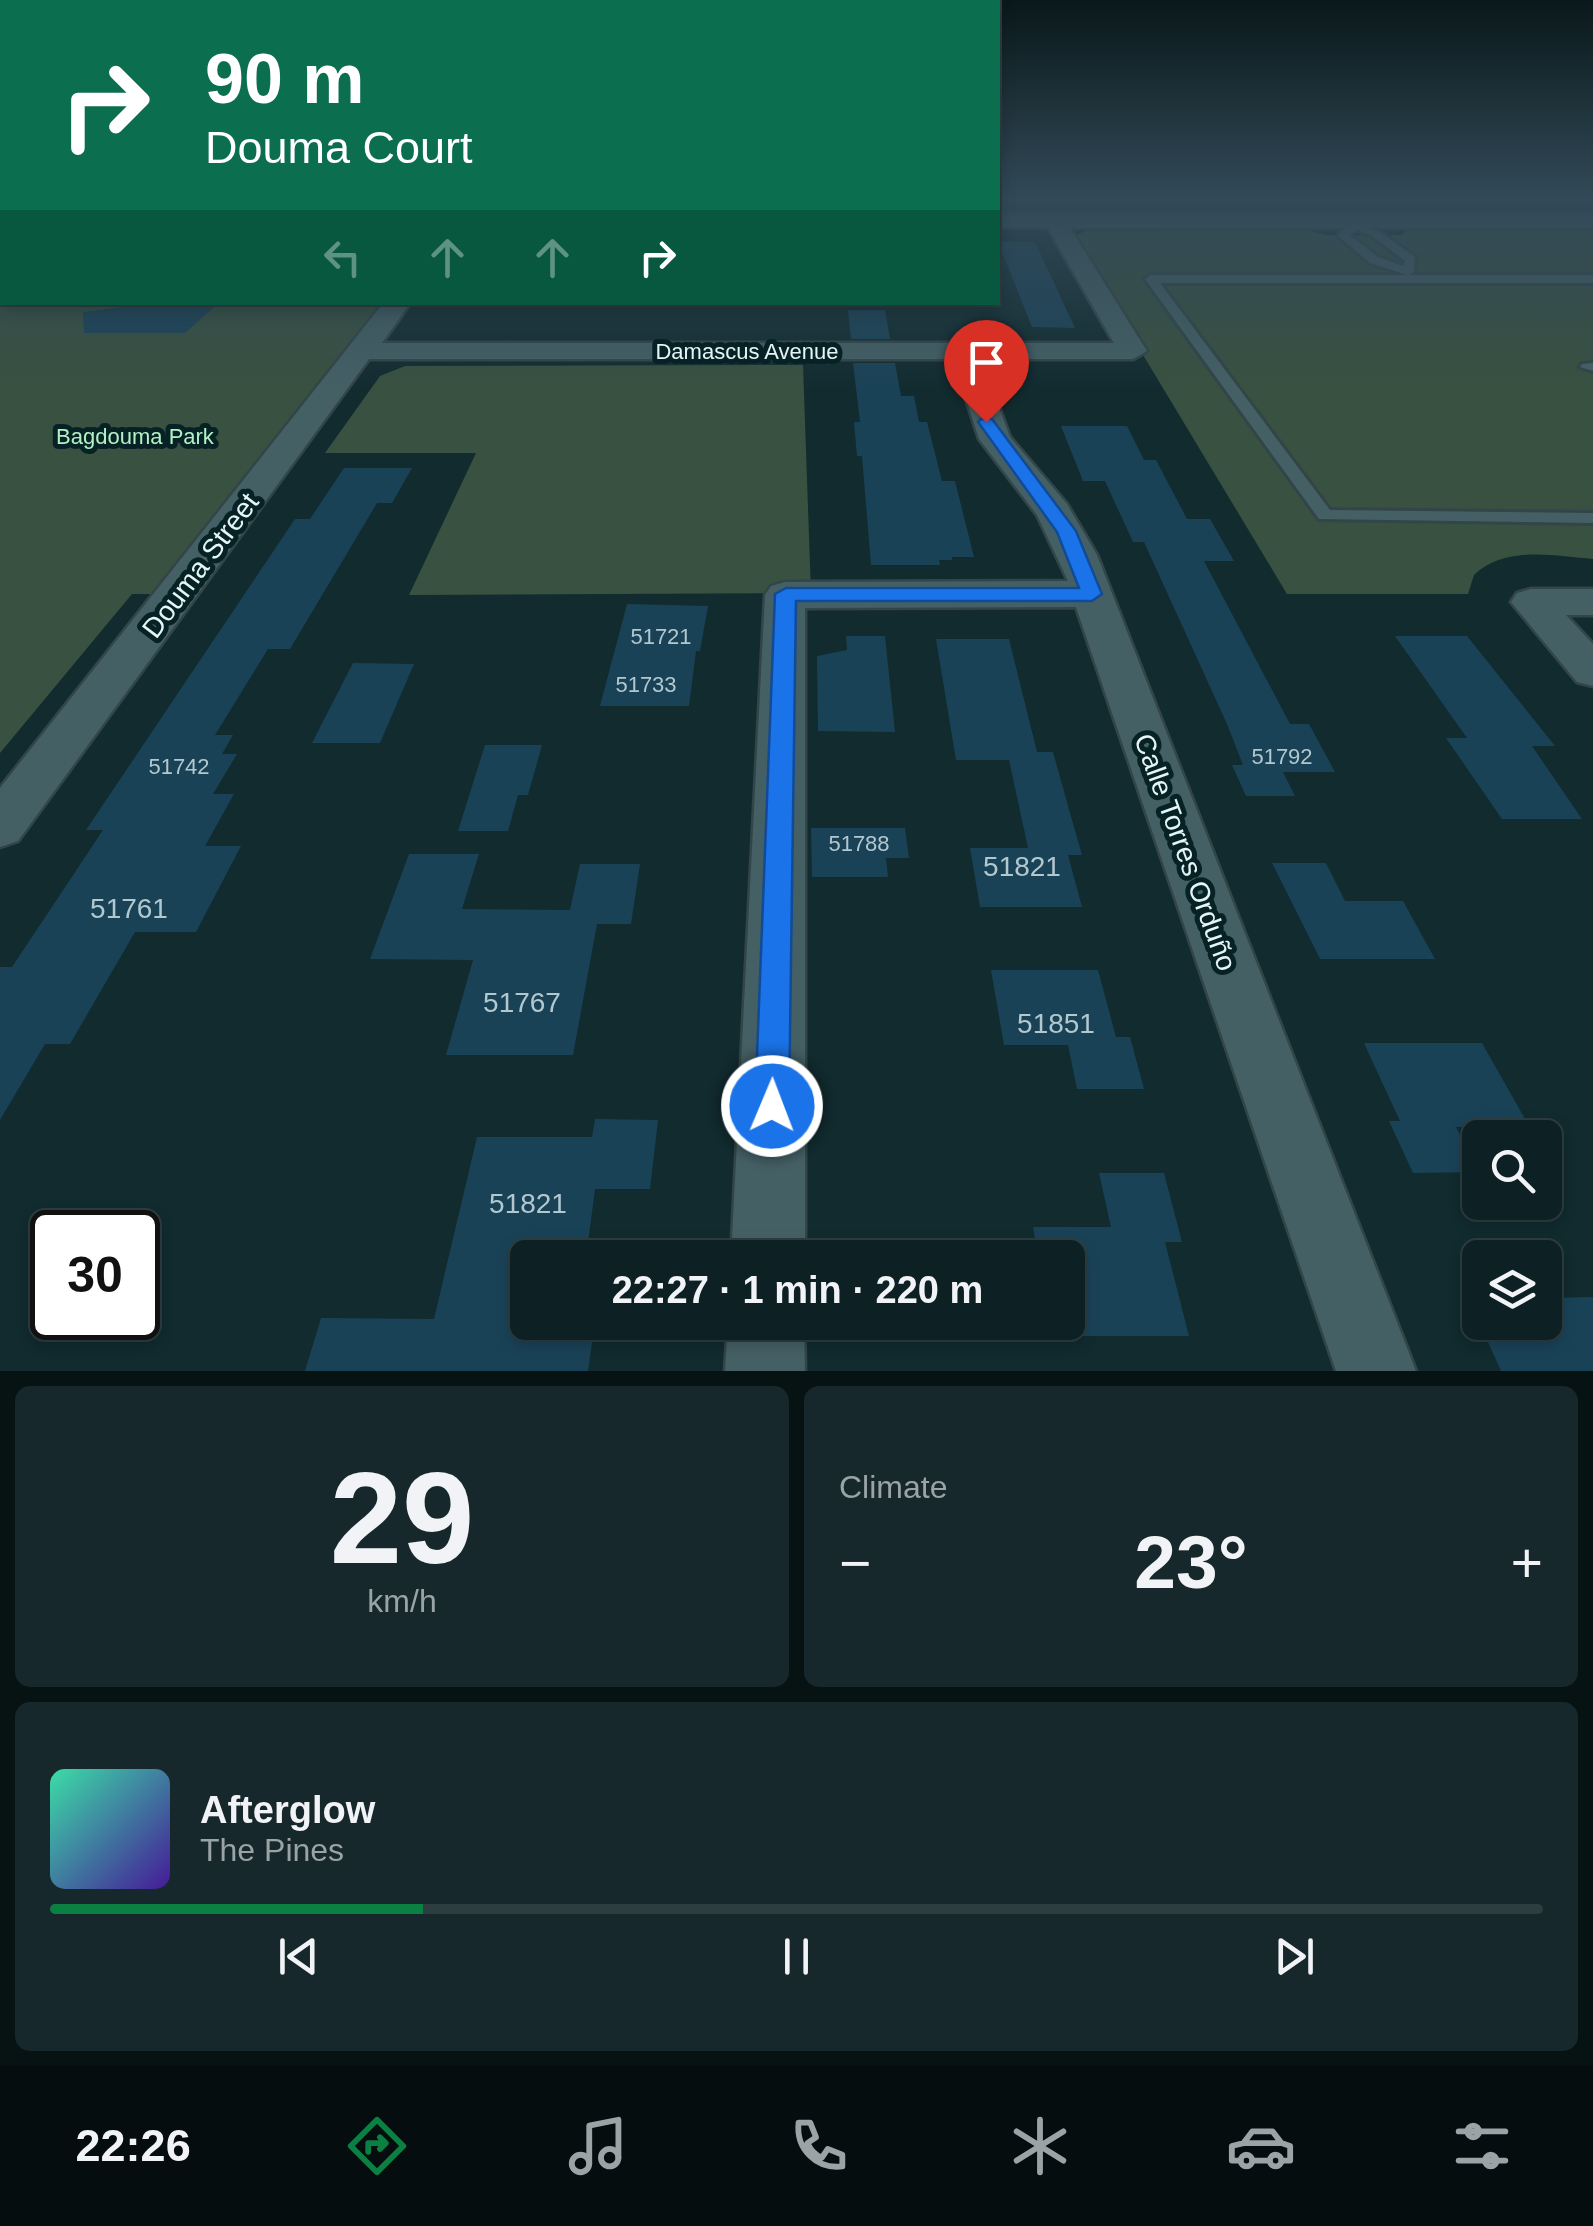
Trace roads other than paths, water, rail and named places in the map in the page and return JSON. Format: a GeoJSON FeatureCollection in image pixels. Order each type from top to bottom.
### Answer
{"type":"FeatureCollection","features":[{"type":"Feature","properties":{"kind":"street","name":"Damascus Avenue"},"geometry":{"type":"LineString","coordinates":[[361,351],[1133,351],[1080,263]]}},
{"type":"Feature","properties":{"kind":"street","name":"Douma Street"},"geometry":{"type":"LineString","coordinates":[[0,826],[396,305]]}},
{"type":"Feature","properties":{"kind":"street","name":"Calle Torres Orduño"},"geometry":{"type":"LineString","coordinates":[[964,351],[995,439],[1066,531],[1092,594],[1376,1371]]}},
{"type":"Feature","properties":{"kind":"street"},"geometry":{"type":"LineString","coordinates":[[768,1240],[786,594],[1092,594]]}},
{"type":"Feature","properties":{"kind":"street"},"geometry":{"type":"LineString","coordinates":[[1593,602],[1531,602],[1593,671]]}},
{"type":"Feature","properties":{"kind":"street"},"geometry":{"type":"LineString","coordinates":[[765,1371],[766,1340]]}},
{"type":"Feature","properties":{"kind":"lane"},"geometry":{"type":"LineString","coordinates":[[1382,263],[1411,274]]}},
{"type":"Feature","properties":{"kind":"lane"},"geometry":{"type":"LineString","coordinates":[[1411,274],[1412,263]]}},
{"type":"Feature","properties":{"kind":"lane"},"geometry":{"type":"LineString","coordinates":[[1593,279],[1411,274],[1151,279],[1325,514],[1593,518]]}},
{"type":"Feature","properties":{"kind":"park label","name":"Bagdouma Park"},"geometry":{"type":"Point","coordinates":[135,436]}}]}
